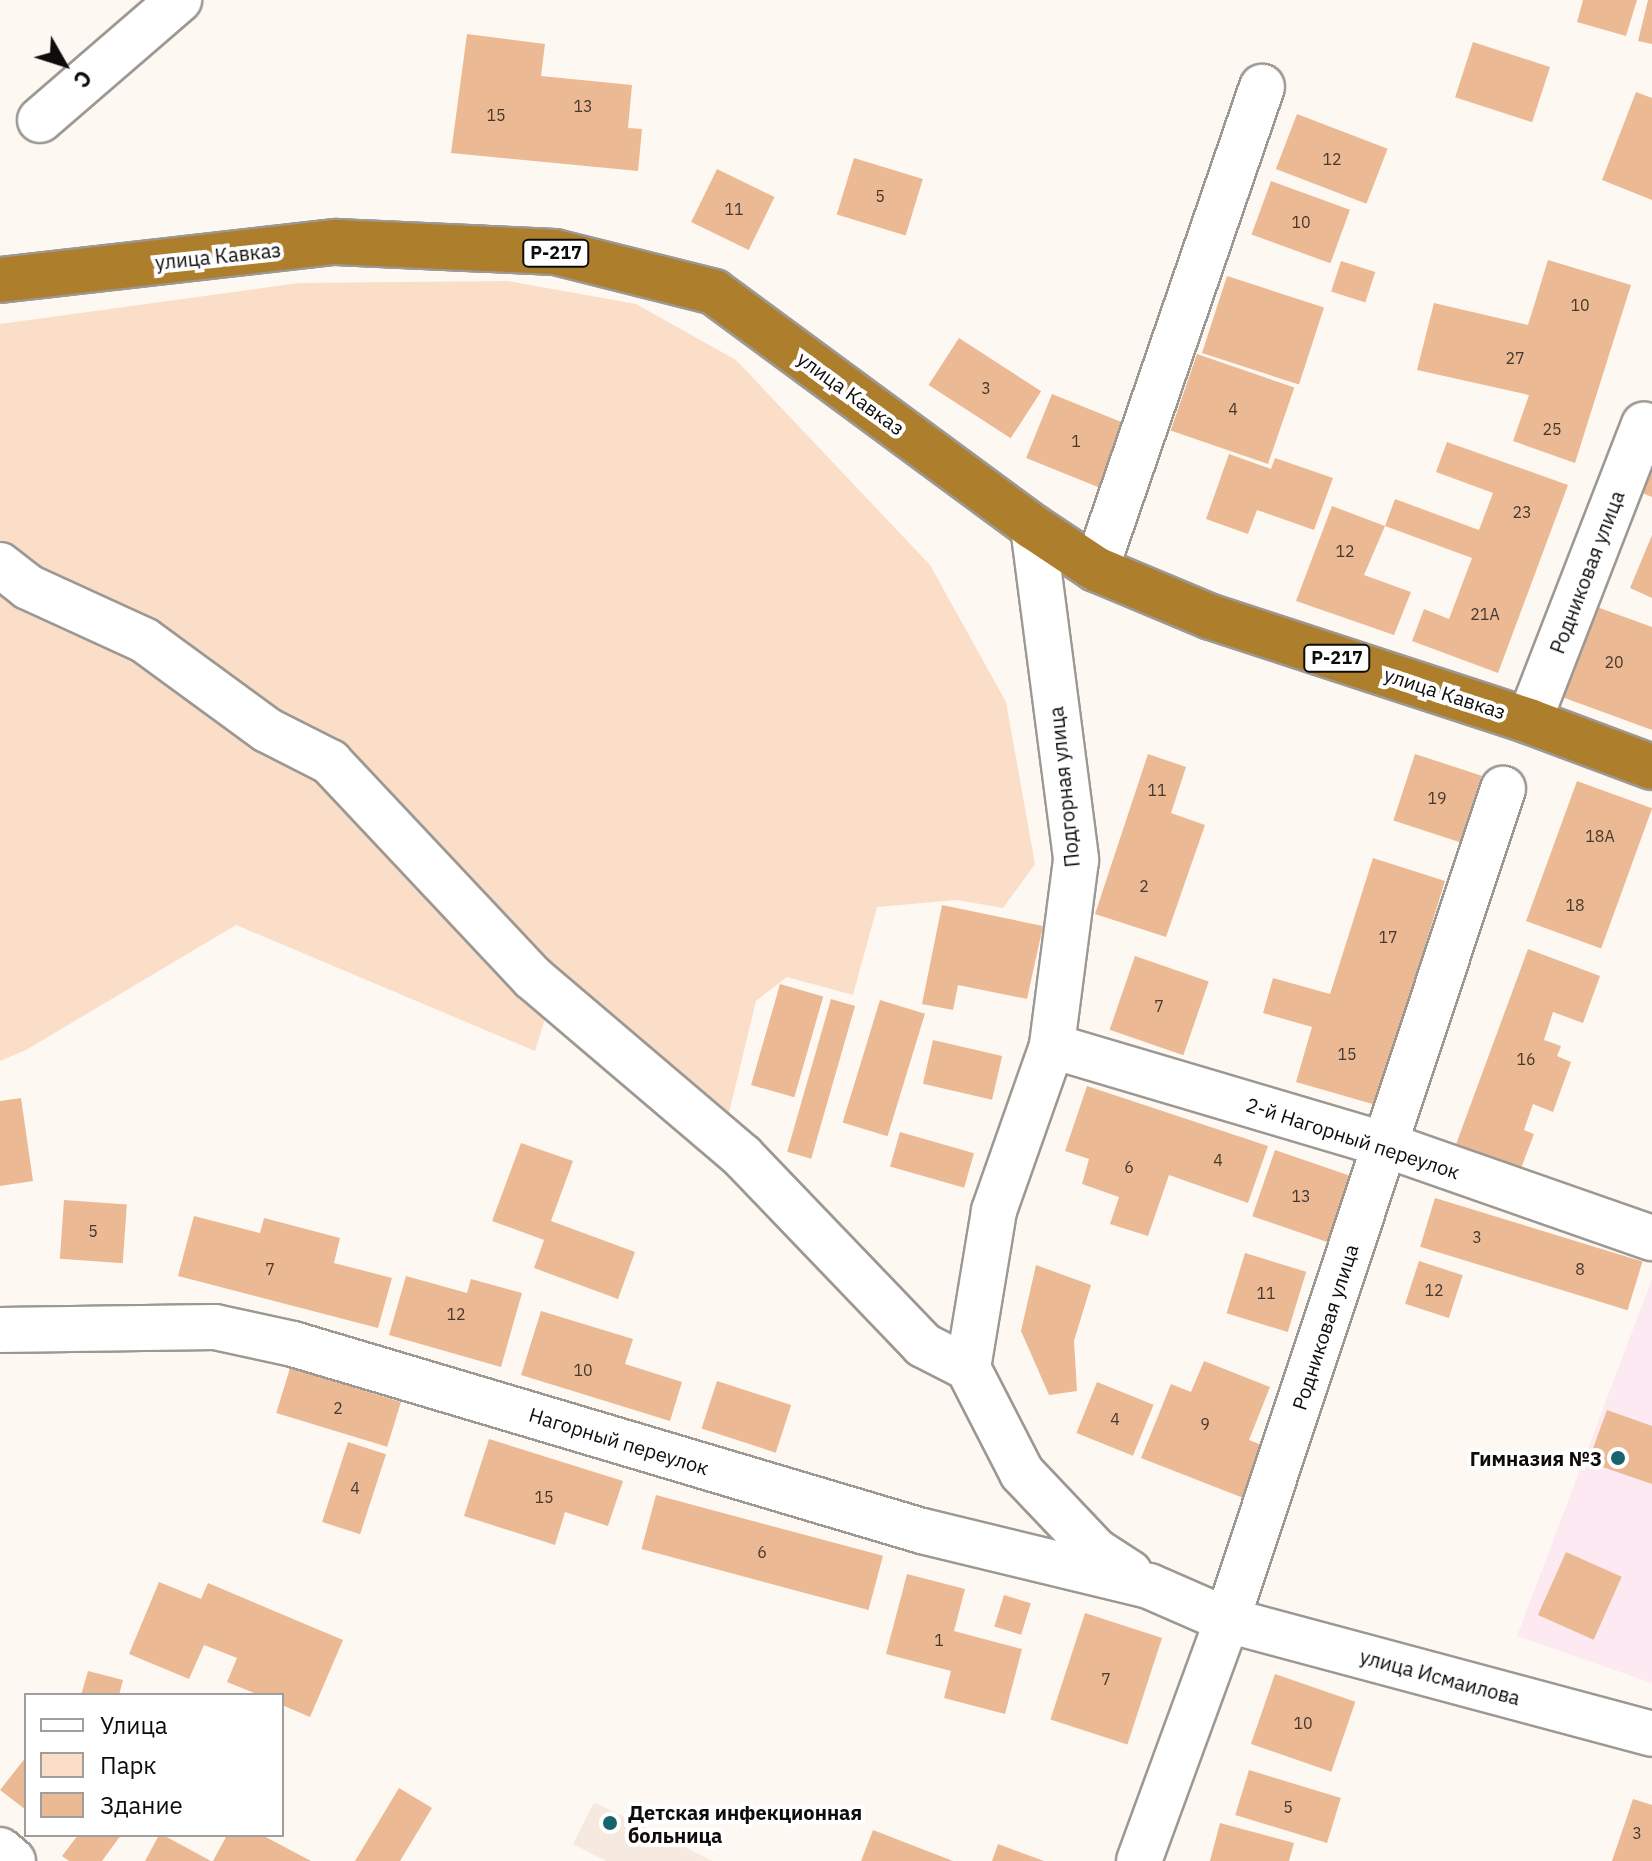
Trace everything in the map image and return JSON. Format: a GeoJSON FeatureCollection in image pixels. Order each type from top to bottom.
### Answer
{"type":"FeatureCollection","features":[{"type":"Feature","properties":{"kind":"highway","name":"улица Кавказ"},"geometry":{"type":"LineString","coordinates":[[0,280],[336,242],[555,252],[714,292],[1033,527],[1096,569],[1211,617],[1529,721],[1652,767]]}},
{"type":"Feature","properties":{"kind":"street"},"geometry":{"type":"LineString","coordinates":[[40,120],[179,0]]}},
{"type":"Feature","properties":{"kind":"street"},"geometry":{"type":"LineString","coordinates":[[1096,569],[1262,87]]}},
{"type":"Feature","properties":{"kind":"street","name":"Родниковая улица"},"geometry":{"type":"LineString","coordinates":[[1529,721],[1644,424]]}},
{"type":"Feature","properties":{"kind":"street","name":"Подгорная улица"},"geometry":{"type":"LineString","coordinates":[[968,1368],[994,1211],[1052,1046],[1076,860],[1033,527]]}},
{"type":"Feature","properties":{"kind":"street"},"geometry":{"type":"LineString","coordinates":[[0,565],[28,587],[144,640],[267,730],[330,762],[533,978],[742,1156],[923,1345],[968,1368],[1022,1473],[1096,1551],[1149,1586]]}},
{"type":"Feature","properties":{"kind":"street","name":"Родниковая улица"},"geometry":{"type":"LineString","coordinates":[[1139,1861],[1227,1620],[1503,789]]}},
{"type":"Feature","properties":{"kind":"street","name":"2-й Нагорный переулок"},"geometry":{"type":"LineString","coordinates":[[1052,1046],[1386,1145],[1652,1238]]}},
{"type":"Feature","properties":{"kind":"street","name":"Нагорный переулок"},"geometry":{"type":"LineString","coordinates":[[0,1330],[215,1327],[293,1344],[922,1531],[1149,1586],[1227,1620]]}},
{"type":"Feature","properties":{"kind":"street","name":"улица Исмаилова"},"geometry":{"type":"LineString","coordinates":[[1227,1620],[1652,1734]]}},
{"type":"Feature","properties":{"kind":"street"},"geometry":{"type":"LineString","coordinates":[[0,1850],[13,1861]]}},
{"type":"Feature","properties":{"kind":"shaded area","name":"Гимназия №3"},"geometry":{"type":"Polygon","coordinates":[[[1652,1279],[1652,1683],[1517,1636],[1652,1279]]]}},
{"type":"Feature","properties":{"kind":"shaded area","name":"Детская инфекционная больница"},"geometry":{"type":"Polygon","coordinates":[[[594,1802],[713,1861],[606,1861],[573,1844],[594,1802]]]}},
{"type":"Feature","properties":{"kind":"green space"},"geometry":{"type":"Polygon","coordinates":[[[508,281],[636,304],[736,360],[930,565],[1006,702],[1035,864],[1003,908],[957,900],[877,907],[853,995],[787,977],[756,1001],[728,1117],[583,999],[545,1019],[535,1051],[236,925],[26,1050],[0,1061],[0,324],[299,283],[508,281]]]}},
{"type":"Feature","properties":{"kind":"building"},"geometry":{"type":"Polygon","coordinates":[[[1583,0],[1637,0],[1626,36],[1577,22],[1583,0]]]}},
{"type":"Feature","properties":{"kind":"building"},"geometry":{"type":"Polygon","coordinates":[[[1648,0],[1652,0],[1652,44],[1638,41],[1648,0]]]}},
{"type":"Feature","properties":{"kind":"building"},"geometry":{"type":"Polygon","coordinates":[[[467,34],[545,44],[541,76],[632,85],[628,128],[642,129],[638,171],[451,153],[467,34]]]}},
{"type":"Feature","properties":{"kind":"building"},"geometry":{"type":"Polygon","coordinates":[[[1473,42],[1550,67],[1532,122],[1455,97],[1473,42]]]}},
{"type":"Feature","properties":{"kind":"building"},"geometry":{"type":"Polygon","coordinates":[[[1636,92],[1652,98],[1652,200],[1602,180],[1636,92]]]}},
{"type":"Feature","properties":{"kind":"building"},"geometry":{"type":"Polygon","coordinates":[[[1297,114],[1388,149],[1366,204],[1276,169],[1297,114]]]}},
{"type":"Feature","properties":{"kind":"building"},"geometry":{"type":"Polygon","coordinates":[[[854,158],[923,179],[906,235],[837,214],[854,158]]]}},
{"type":"Feature","properties":{"kind":"building"},"geometry":{"type":"Polygon","coordinates":[[[717,169],[775,197],[749,250],[691,222],[717,169]]]}},
{"type":"Feature","properties":{"kind":"building"},"geometry":{"type":"Polygon","coordinates":[[[1271,181],[1350,210],[1330,263],[1252,235],[1271,181]]]}},
{"type":"Feature","properties":{"kind":"building"},"geometry":{"type":"Polygon","coordinates":[[[1548,260],[1631,285],[1575,463],[1513,441],[1529,395],[1417,370],[1434,303],[1528,325],[1548,260]]]}},
{"type":"Feature","properties":{"kind":"building"},"geometry":{"type":"Polygon","coordinates":[[[1341,261],[1375,272],[1365,303],[1331,291],[1341,261]]]}},
{"type":"Feature","properties":{"kind":"building"},"geometry":{"type":"Polygon","coordinates":[[[1227,276],[1324,308],[1299,385],[1202,353],[1227,276]]]}},
{"type":"Feature","properties":{"kind":"building"},"geometry":{"type":"Polygon","coordinates":[[[959,338],[1041,391],[1011,438],[929,385],[959,338]]]}},
{"type":"Feature","properties":{"kind":"building"},"geometry":{"type":"Polygon","coordinates":[[[1197,354],[1294,388],[1268,464],[1171,431],[1197,354]]]}},
{"type":"Feature","properties":{"kind":"building"},"geometry":{"type":"Polygon","coordinates":[[[1052,394],[1126,424],[1100,488],[1026,458],[1052,394]]]}},
{"type":"Feature","properties":{"kind":"building"},"geometry":{"type":"Polygon","coordinates":[[[1447,442],[1568,485],[1498,673],[1412,641],[1424,609],[1449,619],[1472,558],[1385,526],[1395,499],[1479,530],[1493,493],[1436,472],[1447,442]]]}},
{"type":"Feature","properties":{"kind":"building"},"geometry":{"type":"Polygon","coordinates":[[[1652,448],[1652,497],[1635,490],[1652,448]]]}},
{"type":"Feature","properties":{"kind":"building"},"geometry":{"type":"Polygon","coordinates":[[[1229,454],[1271,469],[1275,458],[1333,478],[1314,530],[1257,510],[1248,534],[1206,519],[1229,454]]]}},
{"type":"Feature","properties":{"kind":"building"},"geometry":{"type":"Polygon","coordinates":[[[1332,506],[1385,526],[1364,575],[1411,592],[1394,635],[1296,601],[1332,506]]]}},
{"type":"Feature","properties":{"kind":"building"},"geometry":{"type":"Polygon","coordinates":[[[1652,535],[1652,598],[1630,588],[1652,535]]]}},
{"type":"Feature","properties":{"kind":"building"},"geometry":{"type":"Polygon","coordinates":[[[1597,607],[1652,627],[1652,730],[1562,697],[1597,607]]]}},
{"type":"Feature","properties":{"kind":"building"},"geometry":{"type":"Polygon","coordinates":[[[1148,754],[1186,767],[1171,813],[1205,825],[1166,937],[1095,914],[1148,754]]]}},
{"type":"Feature","properties":{"kind":"building"},"geometry":{"type":"Polygon","coordinates":[[[1415,754],[1482,776],[1460,842],[1393,821],[1415,754]]]}},
{"type":"Feature","properties":{"kind":"building"},"geometry":{"type":"Polygon","coordinates":[[[1577,781],[1652,808],[1601,948],[1526,921],[1577,781]]]}},
{"type":"Feature","properties":{"kind":"building"},"geometry":{"type":"Polygon","coordinates":[[[1373,858],[1445,881],[1376,1105],[1296,1082],[1312,1027],[1263,1013],[1273,978],[1330,994],[1373,858]]]}},
{"type":"Feature","properties":{"kind":"building"},"geometry":{"type":"Polygon","coordinates":[[[942,905],[1043,926],[1027,999],[958,985],[953,1010],[922,1004],[942,905]]]}},
{"type":"Feature","properties":{"kind":"building"},"geometry":{"type":"Polygon","coordinates":[[[1528,949],[1600,976],[1583,1023],[1553,1012],[1544,1040],[1561,1046],[1557,1056],[1571,1062],[1553,1112],[1533,1104],[1524,1130],[1534,1134],[1520,1171],[1455,1147],[1528,949]]]}},
{"type":"Feature","properties":{"kind":"building"},"geometry":{"type":"Polygon","coordinates":[[[1135,956],[1209,981],[1183,1055],[1110,1030],[1135,956]]]}},
{"type":"Feature","properties":{"kind":"building"},"geometry":{"type":"Polygon","coordinates":[[[780,984],[823,996],[794,1097],[751,1085],[780,984]]]}},
{"type":"Feature","properties":{"kind":"building"},"geometry":{"type":"Polygon","coordinates":[[[831,999],[855,1006],[811,1159],[787,1152],[831,999]]]}},
{"type":"Feature","properties":{"kind":"building"},"geometry":{"type":"Polygon","coordinates":[[[880,1000],[925,1014],[888,1136],[843,1122],[880,1000]]]}},
{"type":"Feature","properties":{"kind":"building"},"geometry":{"type":"Polygon","coordinates":[[[933,1040],[1002,1056],[992,1100],[923,1084],[933,1040]]]}},
{"type":"Feature","properties":{"kind":"building"},"geometry":{"type":"Polygon","coordinates":[[[1087,1086],[1268,1146],[1248,1203],[1169,1175],[1148,1236],[1110,1224],[1119,1197],[1082,1184],[1089,1159],[1065,1151],[1087,1086]]]}},
{"type":"Feature","properties":{"kind":"building"},"geometry":{"type":"Polygon","coordinates":[[[21,1098],[33,1181],[0,1186],[0,1101],[21,1098]]]}},
{"type":"Feature","properties":{"kind":"building"},"geometry":{"type":"Polygon","coordinates":[[[900,1132],[974,1153],[964,1188],[890,1167],[900,1132]]]}},
{"type":"Feature","properties":{"kind":"building"},"geometry":{"type":"Polygon","coordinates":[[[521,1143],[573,1161],[551,1221],[635,1252],[618,1299],[534,1268],[544,1240],[492,1221],[521,1143]]]}},
{"type":"Feature","properties":{"kind":"building"},"geometry":{"type":"Polygon","coordinates":[[[1275,1150],[1351,1176],[1328,1242],[1252,1216],[1275,1150]]]}},
{"type":"Feature","properties":{"kind":"building"},"geometry":{"type":"Polygon","coordinates":[[[1435,1198],[1643,1261],[1628,1310],[1420,1247],[1435,1198]]]}},
{"type":"Feature","properties":{"kind":"building"},"geometry":{"type":"Polygon","coordinates":[[[64,1200],[127,1204],[123,1263],[60,1259],[64,1200]]]}},
{"type":"Feature","properties":{"kind":"building"},"geometry":{"type":"Polygon","coordinates":[[[194,1216],[260,1233],[264,1218],[340,1238],[334,1263],[392,1278],[378,1328],[178,1276],[194,1216]]]}},
{"type":"Feature","properties":{"kind":"building"},"geometry":{"type":"Polygon","coordinates":[[[1245,1253],[1306,1272],[1288,1332],[1227,1313],[1245,1253]]]}},
{"type":"Feature","properties":{"kind":"building"},"geometry":{"type":"Polygon","coordinates":[[[1419,1261],[1463,1275],[1449,1318],[1405,1304],[1419,1261]]]}},
{"type":"Feature","properties":{"kind":"building"},"geometry":{"type":"Polygon","coordinates":[[[1036,1265],[1091,1285],[1074,1341],[1077,1391],[1049,1395],[1021,1331],[1036,1265]]]}},
{"type":"Feature","properties":{"kind":"building"},"geometry":{"type":"Polygon","coordinates":[[[406,1276],[467,1293],[471,1279],[522,1293],[501,1367],[389,1335],[406,1276]]]}},
{"type":"Feature","properties":{"kind":"building"},"geometry":{"type":"Polygon","coordinates":[[[541,1311],[633,1339],[625,1364],[682,1382],[670,1421],[521,1375],[541,1311]]]}},
{"type":"Feature","properties":{"kind":"building"},"geometry":{"type":"Polygon","coordinates":[[[1204,1361],[1270,1387],[1249,1440],[1267,1447],[1246,1499],[1141,1458],[1171,1384],[1191,1392],[1204,1361]]]}},
{"type":"Feature","properties":{"kind":"building"},"geometry":{"type":"Polygon","coordinates":[[[290,1368],[401,1402],[387,1447],[276,1413],[290,1368]]]}},
{"type":"Feature","properties":{"kind":"building"},"geometry":{"type":"Polygon","coordinates":[[[717,1381],[791,1405],[776,1453],[702,1429],[717,1381]]]}},
{"type":"Feature","properties":{"kind":"building"},"geometry":{"type":"Polygon","coordinates":[[[1097,1382],[1154,1405],[1133,1456],[1076,1433],[1097,1382]]]}},
{"type":"Feature","properties":{"kind":"building"},"geometry":{"type":"Polygon","coordinates":[[[1607,1410],[1652,1426],[1652,1484],[1588,1462],[1607,1410]]]}},
{"type":"Feature","properties":{"kind":"building"},"geometry":{"type":"Polygon","coordinates":[[[489,1439],[623,1481],[608,1526],[565,1512],[555,1545],[464,1516],[489,1439]]]}},
{"type":"Feature","properties":{"kind":"building"},"geometry":{"type":"Polygon","coordinates":[[[348,1442],[386,1454],[360,1534],[322,1522],[348,1442]]]}},
{"type":"Feature","properties":{"kind":"building"},"geometry":{"type":"Polygon","coordinates":[[[656,1495],[883,1556],[868,1610],[642,1549],[656,1495]]]}},
{"type":"Feature","properties":{"kind":"building"},"geometry":{"type":"Polygon","coordinates":[[[1566,1552],[1622,1577],[1594,1640],[1538,1615],[1566,1552]]]}},
{"type":"Feature","properties":{"kind":"building"},"geometry":{"type":"Polygon","coordinates":[[[907,1574],[965,1589],[954,1631],[1022,1649],[1005,1714],[944,1698],[951,1671],[886,1654],[907,1574]]]}},
{"type":"Feature","properties":{"kind":"building"},"geometry":{"type":"Polygon","coordinates":[[[159,1582],[201,1599],[208,1583],[343,1640],[310,1717],[284,1706],[284,1693],[254,1693],[227,1682],[237,1658],[204,1645],[189,1679],[129,1654],[159,1582]]]}},
{"type":"Feature","properties":{"kind":"building"},"geometry":{"type":"Polygon","coordinates":[[[1004,1595],[1031,1603],[1021,1635],[994,1627],[1004,1595]]]}},
{"type":"Feature","properties":{"kind":"building"},"geometry":{"type":"Polygon","coordinates":[[[1085,1613],[1162,1638],[1127,1745],[1050,1720],[1085,1613]]]}},
{"type":"Feature","properties":{"kind":"building"},"geometry":{"type":"Polygon","coordinates":[[[88,1671],[123,1680],[120,1693],[82,1693],[88,1671]]]}},
{"type":"Feature","properties":{"kind":"building"},"geometry":{"type":"Polygon","coordinates":[[[1275,1674],[1355,1702],[1331,1772],[1251,1744],[1275,1674]]]}},
{"type":"Feature","properties":{"kind":"building"},"geometry":{"type":"Polygon","coordinates":[[[24,1760],[24,1808],[0,1790],[24,1760]]]}},
{"type":"Feature","properties":{"kind":"building"},"geometry":{"type":"Polygon","coordinates":[[[1249,1770],[1341,1798],[1327,1843],[1235,1815],[1249,1770]]]}},
{"type":"Feature","properties":{"kind":"building"},"geometry":{"type":"Polygon","coordinates":[[[399,1788],[432,1808],[400,1861],[355,1861],[399,1788]]]}},
{"type":"Feature","properties":{"kind":"building"},"geometry":{"type":"Polygon","coordinates":[[[1633,1799],[1652,1805],[1652,1861],[1612,1861],[1633,1799]]]}},
{"type":"Feature","properties":{"kind":"building"},"geometry":{"type":"Polygon","coordinates":[[[1220,1823],[1294,1843],[1289,1861],[1210,1861],[1220,1823]]]}},
{"type":"Feature","properties":{"kind":"building"},"geometry":{"type":"Polygon","coordinates":[[[873,1830],[953,1861],[861,1861],[873,1830]]]}},
{"type":"Feature","properties":{"kind":"building"},"geometry":{"type":"Polygon","coordinates":[[[76,1837],[120,1837],[102,1861],[69,1861],[62,1856],[76,1837]]]}},
{"type":"Feature","properties":{"kind":"building"},"geometry":{"type":"Polygon","coordinates":[[[158,1837],[167,1837],[211,1861],[145,1861],[158,1837]]]}},
{"type":"Feature","properties":{"kind":"building"},"geometry":{"type":"Polygon","coordinates":[[[226,1837],[266,1837],[311,1861],[213,1861],[226,1837]]]}},
{"type":"Feature","properties":{"kind":"building"},"geometry":{"type":"Polygon","coordinates":[[[998,1844],[1044,1861],[992,1861],[998,1844]]]}},
{"type":"Feature","properties":{"kind":"place","name":"Гимназия №3"},"geometry":{"type":"Point","coordinates":[1618,1458]}},
{"type":"Feature","properties":{"kind":"place","name":"Детская инфекционная больница"},"geometry":{"type":"Point","coordinates":[610,1823]}}]}
